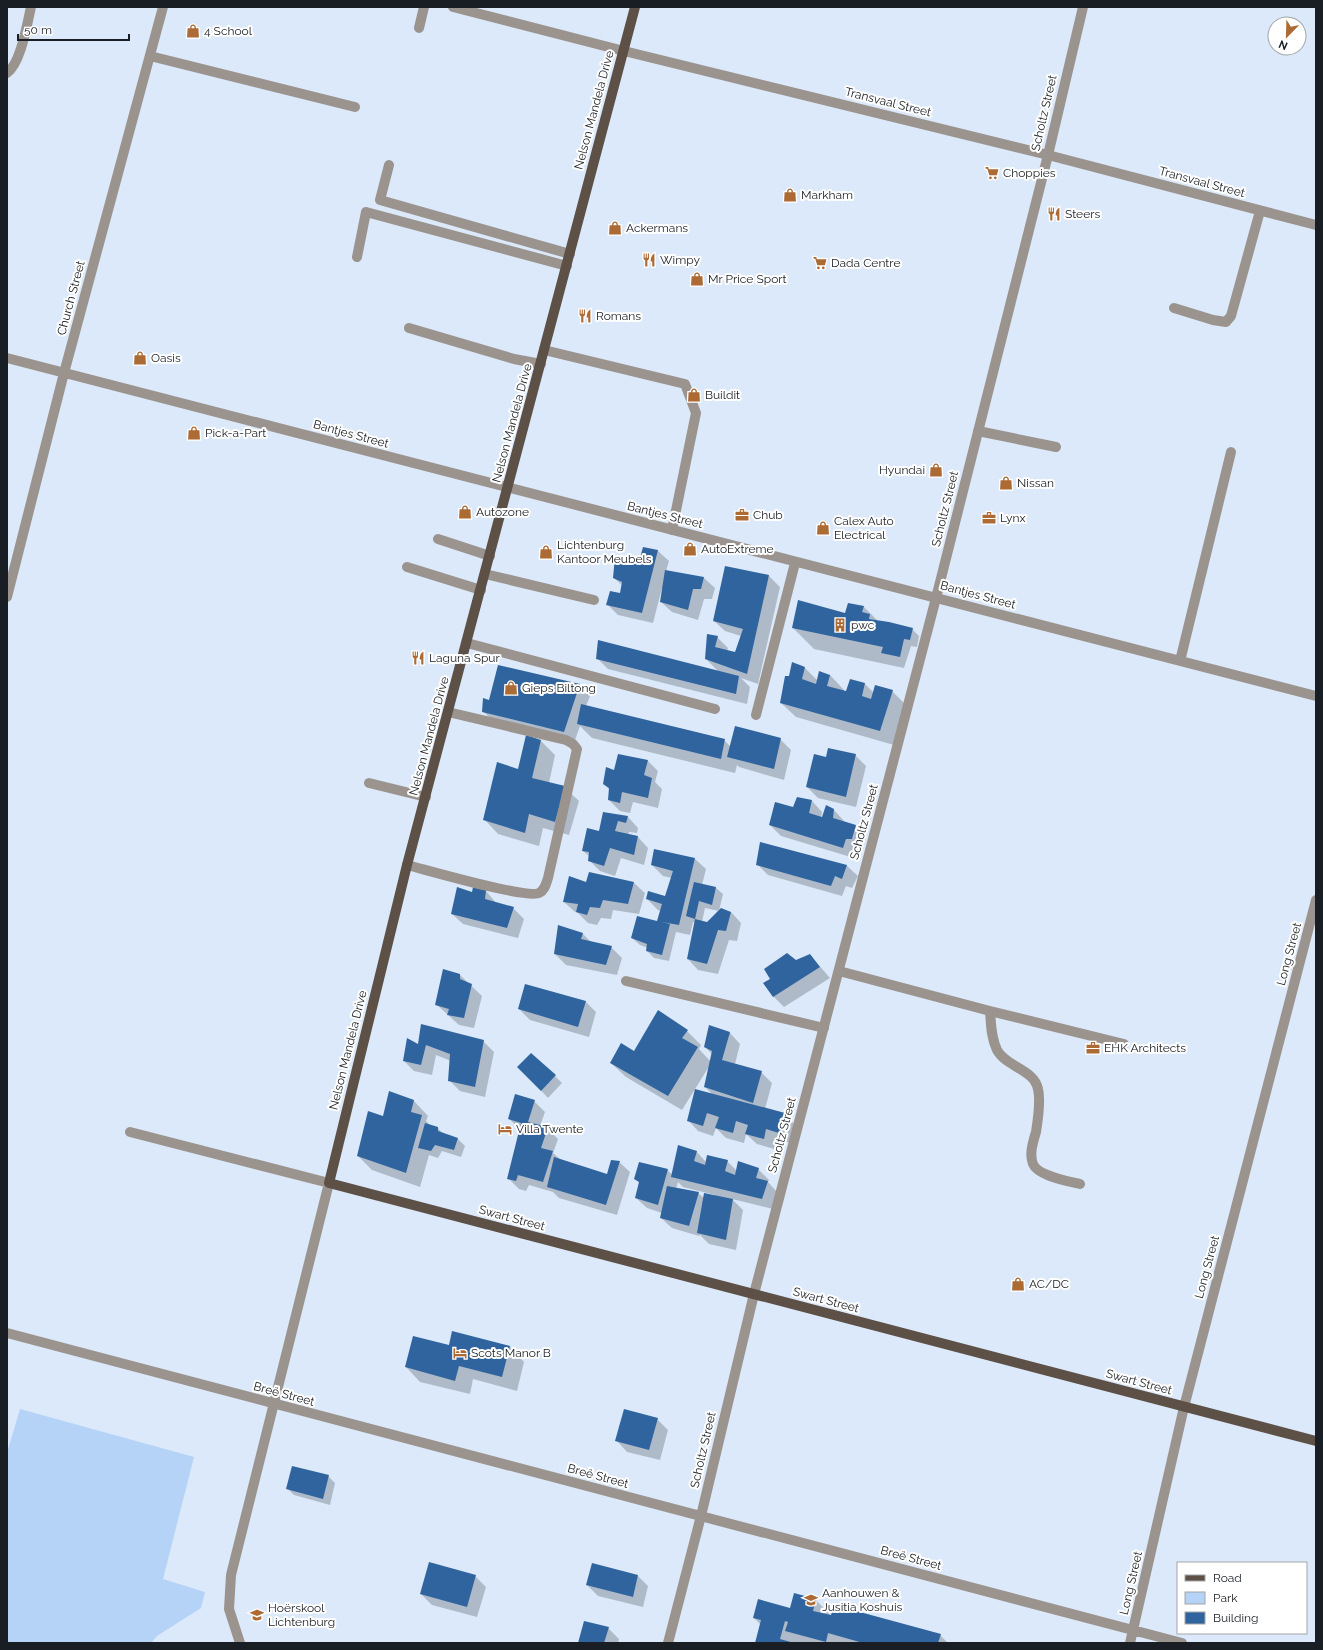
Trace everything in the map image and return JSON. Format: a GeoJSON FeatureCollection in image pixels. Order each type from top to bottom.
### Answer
{"type":"FeatureCollection","features":[{"type":"Feature","properties":{"kind":"main road","name":"Nelson Mandela Drive"},"geometry":{"type":"LineString","coordinates":[[329,1183],[407,865],[635,7]]}},
{"type":"Feature","properties":{"kind":"main road","name":"Swart Street"},"geometry":{"type":"LineString","coordinates":[[329,1183],[1316,1442]]}},
{"type":"Feature","properties":{"kind":"street"},"geometry":{"type":"LineString","coordinates":[[7,73],[14,65],[20,50],[31,7]]}},
{"type":"Feature","properties":{"kind":"street","name":"Church Street"},"geometry":{"type":"LineString","coordinates":[[7,597],[64,373],[163,7]]}},
{"type":"Feature","properties":{"kind":"street"},"geometry":{"type":"LineString","coordinates":[[419,28],[424,7]]}},
{"type":"Feature","properties":{"kind":"street","name":"Transvaal Street"},"geometry":{"type":"LineString","coordinates":[[453,7],[624,51],[1048,155],[1316,226]]}},
{"type":"Feature","properties":{"kind":"street","name":"Scholtz Street"},"geometry":{"type":"LineString","coordinates":[[668,1643],[701,1516],[754,1294],[936,598],[1048,155],[1083,7]]}},
{"type":"Feature","properties":{"kind":"street"},"geometry":{"type":"LineString","coordinates":[[150,56],[355,107]]}},
{"type":"Feature","properties":{"kind":"street"},"geometry":{"type":"LineString","coordinates":[[389,165],[380,200],[570,254]]}},
{"type":"Feature","properties":{"kind":"street"},"geometry":{"type":"LineString","coordinates":[[1174,308],[1213,320],[1226,322],[1231,316],[1260,211]]}},
{"type":"Feature","properties":{"kind":"street"},"geometry":{"type":"LineString","coordinates":[[357,257],[366,212],[567,266]]}},
{"type":"Feature","properties":{"kind":"street"},"geometry":{"type":"LineString","coordinates":[[409,328],[514,359],[541,364]]}},
{"type":"Feature","properties":{"kind":"street"},"geometry":{"type":"LineString","coordinates":[[544,350],[685,384],[696,413],[672,530]]}},
{"type":"Feature","properties":{"kind":"street","name":"Bantjes Street"},"geometry":{"type":"LineString","coordinates":[[7,358],[508,489],[1316,696]]}},
{"type":"Feature","properties":{"kind":"street"},"geometry":{"type":"LineString","coordinates":[[978,431],[1056,447]]}},
{"type":"Feature","properties":{"kind":"street"},"geometry":{"type":"LineString","coordinates":[[1180,661],[1231,452]]}},
{"type":"Feature","properties":{"kind":"street"},"geometry":{"type":"LineString","coordinates":[[438,539],[490,556]]}},
{"type":"Feature","properties":{"kind":"street"},"geometry":{"type":"LineString","coordinates":[[756,715],[795,563]]}},
{"type":"Feature","properties":{"kind":"street"},"geometry":{"type":"LineString","coordinates":[[407,566],[481,590]]}},
{"type":"Feature","properties":{"kind":"street"},"geometry":{"type":"LineString","coordinates":[[485,574],[594,600]]}},
{"type":"Feature","properties":{"kind":"street"},"geometry":{"type":"LineString","coordinates":[[467,643],[715,709]]}},
{"type":"Feature","properties":{"kind":"street"},"geometry":{"type":"LineString","coordinates":[[407,865],[507,891],[531,895],[538,894],[545,888],[548,878],[577,749],[574,744],[566,740],[448,712]]}},
{"type":"Feature","properties":{"kind":"street"},"geometry":{"type":"LineString","coordinates":[[369,783],[426,797]]}},
{"type":"Feature","properties":{"kind":"street","name":"Long Street"},"geometry":{"type":"LineString","coordinates":[[1130,1643],[1184,1407],[1316,900]]}},
{"type":"Feature","properties":{"kind":"street"},"geometry":{"type":"LineString","coordinates":[[839,971],[990,1011],[1124,1044]]}},
{"type":"Feature","properties":{"kind":"street"},"geometry":{"type":"LineString","coordinates":[[626,981],[824,1028]]}},
{"type":"Feature","properties":{"kind":"street"},"geometry":{"type":"LineString","coordinates":[[990,1011],[991,1026],[998,1051],[1005,1059],[1036,1082],[1038,1089],[1036,1125],[1032,1145],[1034,1165],[1039,1171],[1047,1175],[1080,1184]]}},
{"type":"Feature","properties":{"kind":"street"},"geometry":{"type":"LineString","coordinates":[[130,1132],[329,1183]]}},
{"type":"Feature","properties":{"kind":"street","name":"Nelson Mandela Drive"},"geometry":{"type":"LineString","coordinates":[[240,1643],[229,1609],[232,1575],[329,1183]]}},
{"type":"Feature","properties":{"kind":"street","name":"Breë Street"},"geometry":{"type":"LineString","coordinates":[[7,1333],[274,1405],[1182,1643]]}},
{"type":"Feature","properties":{"kind":"green space"},"geometry":{"type":"Polygon","coordinates":[[[20,1409],[194,1457],[163,1579],[205,1592],[201,1608],[157,1636],[151,1643],[7,1643],[7,1453],[20,1409]]]}},
{"type":"Feature","properties":{"kind":"building"},"geometry":{"type":"Polygon","coordinates":[[[643,547],[658,550],[642,613],[606,605],[610,591],[620,593],[622,582],[613,578],[615,557],[638,565],[643,547]]]}},
{"type":"Feature","properties":{"kind":"building"},"geometry":{"type":"Polygon","coordinates":[[[725,566],[769,575],[747,674],[705,659],[707,634],[718,636],[715,647],[735,652],[743,629],[713,621],[725,566]]]}},
{"type":"Feature","properties":{"kind":"building"},"geometry":{"type":"Polygon","coordinates":[[[665,570],[704,577],[701,589],[693,589],[688,610],[660,602],[665,570]]]}},
{"type":"Feature","properties":{"kind":"building","name":"pwc"},"geometry":{"type":"Polygon","coordinates":[[[798,600],[845,613],[848,603],[864,606],[862,612],[870,614],[869,619],[913,628],[910,640],[904,639],[900,657],[881,653],[883,647],[792,628],[798,600]]]}},
{"type":"Feature","properties":{"kind":"building"},"geometry":{"type":"Polygon","coordinates":[[[598,640],[739,676],[736,694],[596,659],[598,640]]]}},
{"type":"Feature","properties":{"kind":"building"},"geometry":{"type":"Polygon","coordinates":[[[792,662],[805,667],[802,679],[816,684],[819,671],[830,675],[827,686],[846,691],[850,679],[865,683],[862,696],[871,699],[875,685],[893,690],[880,731],[780,703],[785,676],[789,676],[792,662]]]}},
{"type":"Feature","properties":{"kind":"building"},"geometry":{"type":"Polygon","coordinates":[[[498,665],[580,684],[564,732],[482,712],[483,698],[489,700],[498,665]]]}},
{"type":"Feature","properties":{"kind":"building"},"geometry":{"type":"Polygon","coordinates":[[[581,704],[725,739],[721,759],[577,724],[581,704]]]}},
{"type":"Feature","properties":{"kind":"building"},"geometry":{"type":"Polygon","coordinates":[[[735,726],[781,738],[774,769],[727,757],[735,726]]]}},
{"type":"Feature","properties":{"kind":"building"},"geometry":{"type":"Polygon","coordinates":[[[526,735],[541,740],[532,778],[565,786],[555,822],[529,814],[525,833],[483,820],[497,762],[518,769],[526,735]]]}},
{"type":"Feature","properties":{"kind":"building"},"geometry":{"type":"Polygon","coordinates":[[[828,748],[856,754],[846,797],[806,787],[814,754],[826,757],[828,748]]]}},
{"type":"Feature","properties":{"kind":"building"},"geometry":{"type":"Polygon","coordinates":[[[618,754],[648,760],[644,775],[652,778],[648,798],[622,792],[620,803],[608,800],[609,788],[603,784],[606,767],[614,770],[618,754]]]}},
{"type":"Feature","properties":{"kind":"building"},"geometry":{"type":"Polygon","coordinates":[[[797,797],[812,800],[809,813],[822,817],[826,805],[834,809],[833,818],[856,825],[852,839],[846,839],[843,848],[769,825],[775,802],[793,807],[797,797]]]}},
{"type":"Feature","properties":{"kind":"building"},"geometry":{"type":"Polygon","coordinates":[[[603,812],[628,816],[626,823],[618,821],[615,831],[638,836],[634,855],[610,848],[604,866],[588,861],[589,852],[582,851],[587,828],[599,831],[603,812]]]}},
{"type":"Feature","properties":{"kind":"building"},"geometry":{"type":"Polygon","coordinates":[[[760,842],[847,865],[842,879],[835,876],[831,886],[756,865],[760,842]]]}},
{"type":"Feature","properties":{"kind":"building"},"geometry":{"type":"Polygon","coordinates":[[[654,849],[695,858],[679,925],[662,922],[670,924],[662,955],[646,951],[647,944],[631,938],[637,916],[657,921],[662,904],[646,899],[648,891],[665,896],[673,871],[651,865],[654,849]]]}},
{"type":"Feature","properties":{"kind":"building"},"geometry":{"type":"Polygon","coordinates":[[[589,872],[634,882],[628,904],[603,900],[600,908],[590,907],[587,915],[576,912],[578,904],[563,902],[569,876],[586,882],[589,872]]]}},
{"type":"Feature","properties":{"kind":"building"},"geometry":{"type":"Polygon","coordinates":[[[694,882],[716,887],[712,905],[699,901],[695,919],[686,916],[694,882]]]}},
{"type":"Feature","properties":{"kind":"building"},"geometry":{"type":"Polygon","coordinates":[[[457,887],[472,892],[473,887],[486,890],[485,899],[514,907],[507,928],[451,914],[457,887]]]}},
{"type":"Feature","properties":{"kind":"building"},"geometry":{"type":"Polygon","coordinates":[[[721,908],[731,912],[726,931],[718,930],[707,964],[687,959],[695,919],[707,922],[721,908]]]}},
{"type":"Feature","properties":{"kind":"building"},"geometry":{"type":"Polygon","coordinates":[[[558,925],[583,933],[581,939],[612,946],[606,965],[554,954],[558,925]]]}},
{"type":"Feature","properties":{"kind":"building"},"geometry":{"type":"Polygon","coordinates":[[[787,953],[796,960],[810,954],[820,967],[773,997],[763,983],[770,979],[764,969],[787,953]]]}},
{"type":"Feature","properties":{"kind":"building"},"geometry":{"type":"Polygon","coordinates":[[[443,969],[460,974],[460,979],[472,984],[464,1018],[447,1015],[449,1009],[435,1005],[443,969]]]}},
{"type":"Feature","properties":{"kind":"building"},"geometry":{"type":"Polygon","coordinates":[[[525,984],[586,1001],[578,1027],[518,1009],[525,984]]]}},
{"type":"Feature","properties":{"kind":"building"},"geometry":{"type":"Polygon","coordinates":[[[658,1010],[688,1030],[682,1038],[698,1047],[668,1096],[610,1063],[621,1043],[634,1051],[658,1010]]]}},
{"type":"Feature","properties":{"kind":"building"},"geometry":{"type":"Polygon","coordinates":[[[421,1024],[484,1040],[475,1087],[448,1081],[450,1054],[426,1045],[421,1065],[403,1061],[407,1038],[418,1044],[421,1024]]]}},
{"type":"Feature","properties":{"kind":"building"},"geometry":{"type":"Polygon","coordinates":[[[709,1025],[730,1032],[722,1060],[762,1071],[753,1103],[704,1087],[712,1051],[704,1047],[709,1025]]]}},
{"type":"Feature","properties":{"kind":"building"},"geometry":{"type":"Polygon","coordinates":[[[531,1053],[556,1075],[541,1091],[517,1067],[531,1053]]]}},
{"type":"Feature","properties":{"kind":"building"},"geometry":{"type":"Polygon","coordinates":[[[695,1089],[785,1113],[779,1133],[766,1129],[764,1139],[745,1134],[748,1125],[736,1121],[733,1133],[715,1128],[719,1117],[707,1113],[703,1126],[687,1121],[695,1089]]]}},
{"type":"Feature","properties":{"kind":"building"},"geometry":{"type":"Polygon","coordinates":[[[389,1091],[414,1100],[411,1112],[422,1115],[406,1173],[357,1156],[368,1111],[383,1116],[389,1091]]]}},
{"type":"Feature","properties":{"kind":"building"},"geometry":{"type":"Polygon","coordinates":[[[515,1094],[535,1100],[528,1122],[548,1127],[541,1148],[553,1151],[543,1182],[518,1175],[516,1181],[507,1179],[521,1123],[508,1119],[515,1094]]]}},
{"type":"Feature","properties":{"kind":"building"},"geometry":{"type":"Polygon","coordinates":[[[425,1123],[438,1127],[438,1131],[458,1138],[454,1150],[435,1145],[431,1151],[418,1148],[425,1123]]]}},
{"type":"Feature","properties":{"kind":"building"},"geometry":{"type":"Polygon","coordinates":[[[678,1145],[697,1151],[694,1161],[705,1165],[707,1155],[728,1160],[725,1171],[735,1175],[738,1161],[759,1168],[756,1178],[768,1181],[762,1199],[671,1177],[678,1145]]]}},
{"type":"Feature","properties":{"kind":"building"},"geometry":{"type":"Polygon","coordinates":[[[554,1157],[607,1174],[611,1160],[620,1161],[606,1205],[547,1187],[554,1157]]]}},
{"type":"Feature","properties":{"kind":"building"},"geometry":{"type":"Polygon","coordinates":[[[639,1162],[668,1169],[658,1205],[635,1198],[639,1182],[634,1179],[639,1162]]]}},
{"type":"Feature","properties":{"kind":"building"},"geometry":{"type":"Polygon","coordinates":[[[667,1186],[699,1192],[689,1226],[660,1218],[667,1186]]]}},
{"type":"Feature","properties":{"kind":"building"},"geometry":{"type":"Polygon","coordinates":[[[704,1193],[733,1199],[726,1240],[697,1233],[704,1193]]]}},
{"type":"Feature","properties":{"kind":"building"},"geometry":{"type":"Polygon","coordinates":[[[452,1331],[510,1346],[502,1377],[459,1366],[455,1381],[405,1367],[413,1336],[449,1345],[452,1331]]]}},
{"type":"Feature","properties":{"kind":"building"},"geometry":{"type":"Polygon","coordinates":[[[624,1409],[658,1418],[649,1450],[615,1441],[624,1409]]]}},
{"type":"Feature","properties":{"kind":"building"},"geometry":{"type":"Polygon","coordinates":[[[292,1466],[329,1475],[323,1499],[286,1489],[292,1466]]]}},
{"type":"Feature","properties":{"kind":"building"},"geometry":{"type":"Polygon","coordinates":[[[429,1562],[476,1575],[467,1607],[420,1594],[429,1562]]]}},
{"type":"Feature","properties":{"kind":"building"},"geometry":{"type":"Polygon","coordinates":[[[592,1563],[638,1575],[633,1597],[586,1585],[592,1563]]]}},
{"type":"Feature","properties":{"kind":"building"},"geometry":{"type":"Polygon","coordinates":[[[794,1593],[816,1599],[813,1611],[831,1615],[834,1605],[941,1634],[938,1643],[863,1643],[828,1633],[826,1642],[785,1631],[788,1622],[785,1621],[780,1639],[794,1643],[755,1643],[761,1620],[753,1618],[758,1599],[790,1608],[794,1593]]]}},
{"type":"Feature","properties":{"kind":"building"},"geometry":{"type":"Polygon","coordinates":[[[584,1621],[609,1627],[604,1643],[578,1643],[584,1621]]]}},
{"type":"Feature","properties":{"kind":"place","name":"4 School"},"geometry":{"type":"Point","coordinates":[193,31]}},
{"type":"Feature","properties":{"kind":"place","name":"Choppies"},"geometry":{"type":"Point","coordinates":[992,173]}},
{"type":"Feature","properties":{"kind":"place","name":"Markham"},"geometry":{"type":"Point","coordinates":[790,195]}},
{"type":"Feature","properties":{"kind":"place","name":"Steers"},"geometry":{"type":"Point","coordinates":[1054,214]}},
{"type":"Feature","properties":{"kind":"place","name":"Ackermans"},"geometry":{"type":"Point","coordinates":[615,228]}},
{"type":"Feature","properties":{"kind":"place","name":"Wimpy"},"geometry":{"type":"Point","coordinates":[649,260]}},
{"type":"Feature","properties":{"kind":"place","name":"Dada Centre"},"geometry":{"type":"Point","coordinates":[820,263]}},
{"type":"Feature","properties":{"kind":"place","name":"Mr Price Sport"},"geometry":{"type":"Point","coordinates":[697,279]}},
{"type":"Feature","properties":{"kind":"place","name":"Romans"},"geometry":{"type":"Point","coordinates":[585,316]}},
{"type":"Feature","properties":{"kind":"place","name":"Oasis"},"geometry":{"type":"Point","coordinates":[140,358]}},
{"type":"Feature","properties":{"kind":"place","name":"Buildit"},"geometry":{"type":"Point","coordinates":[694,395]}},
{"type":"Feature","properties":{"kind":"place","name":"Pick-a-Part"},"geometry":{"type":"Point","coordinates":[194,433]}},
{"type":"Feature","properties":{"kind":"place","name":"Hyundai"},"geometry":{"type":"Point","coordinates":[936,470]}},
{"type":"Feature","properties":{"kind":"place","name":"Nissan"},"geometry":{"type":"Point","coordinates":[1006,483]}},
{"type":"Feature","properties":{"kind":"place","name":"Autozone"},"geometry":{"type":"Point","coordinates":[465,512]}},
{"type":"Feature","properties":{"kind":"place","name":"Chub"},"geometry":{"type":"Point","coordinates":[742,515]}},
{"type":"Feature","properties":{"kind":"place","name":"Lynx"},"geometry":{"type":"Point","coordinates":[989,518]}},
{"type":"Feature","properties":{"kind":"place","name":"Calex Auto Electrical"},"geometry":{"type":"Point","coordinates":[823,528]}},
{"type":"Feature","properties":{"kind":"place","name":"AutoExtreme"},"geometry":{"type":"Point","coordinates":[690,549]}},
{"type":"Feature","properties":{"kind":"place","name":"Lichtenburg Kantoor Meubels"},"geometry":{"type":"Point","coordinates":[546,552]}},
{"type":"Feature","properties":{"kind":"place","name":"pwc"},"geometry":{"type":"Point","coordinates":[840,625]}},
{"type":"Feature","properties":{"kind":"place","name":"Laguna Spur"},"geometry":{"type":"Point","coordinates":[418,658]}},
{"type":"Feature","properties":{"kind":"place","name":"Gieps Biltong"},"geometry":{"type":"Point","coordinates":[511,688]}},
{"type":"Feature","properties":{"kind":"place","name":"EHK Architects"},"geometry":{"type":"Point","coordinates":[1093,1048]}},
{"type":"Feature","properties":{"kind":"place","name":"Villa Twente"},"geometry":{"type":"Point","coordinates":[505,1129]}},
{"type":"Feature","properties":{"kind":"place","name":"AC/DC"},"geometry":{"type":"Point","coordinates":[1018,1284]}},
{"type":"Feature","properties":{"kind":"place","name":"Scots Manor B"},"geometry":{"type":"Point","coordinates":[460,1353]}},
{"type":"Feature","properties":{"kind":"place","name":"Aanhouwen & Jusitia Koshuis"},"geometry":{"type":"Point","coordinates":[811,1600]}},
{"type":"Feature","properties":{"kind":"place","name":"Hoërskool Lichtenburg"},"geometry":{"type":"Point","coordinates":[257,1615]}}]}
